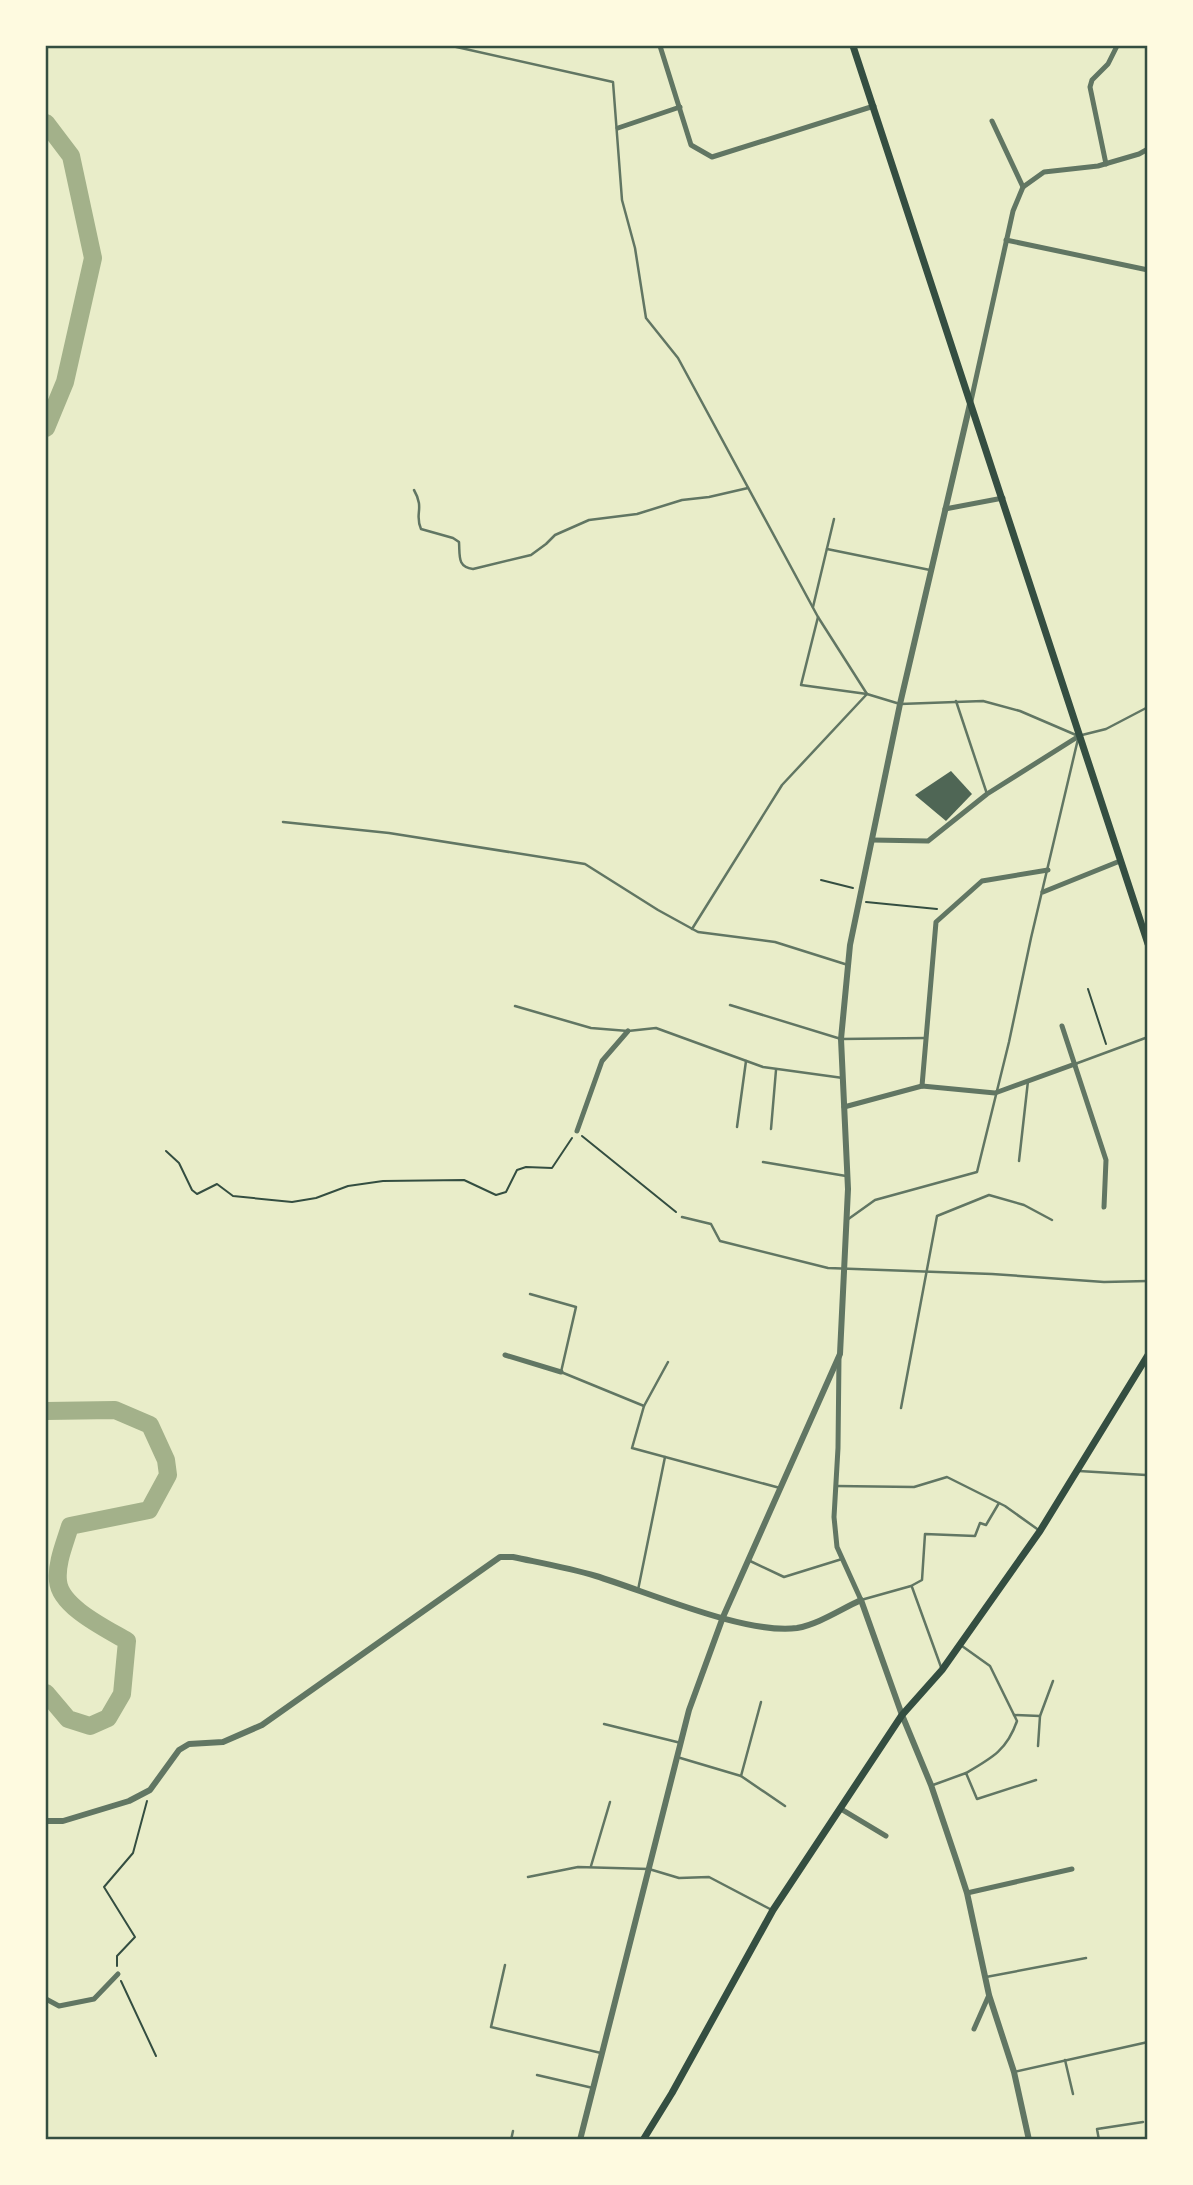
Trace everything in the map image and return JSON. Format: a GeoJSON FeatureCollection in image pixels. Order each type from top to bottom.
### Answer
{"type":"FeatureCollection","features":[{"type":"Feature","properties":{"kind":"main road"},"geometry":{"type":"LineString","coordinates":[[853,46],[1147,944]]}},
{"type":"Feature","properties":{"kind":"main road"},"geometry":{"type":"LineString","coordinates":[[643,2140],[672,2093],[773,1910],[902,1715],[942,1670],[1040,1531],[1147,1355]]}},
{"type":"Feature","properties":{"kind":"street"},"geometry":{"type":"LineString","coordinates":[[660,46],[691,145],[712,157],[874,106]]}},
{"type":"Feature","properties":{"kind":"street"},"geometry":{"type":"LineString","coordinates":[[1106,164],[1090,87],[1092,80],[1108,64],[1117,46]]}},
{"type":"Feature","properties":{"kind":"street"},"geometry":{"type":"LineString","coordinates":[[618,128],[680,107]]}},
{"type":"Feature","properties":{"kind":"street"},"geometry":{"type":"LineString","coordinates":[[992,121],[1023,187]]}},
{"type":"Feature","properties":{"kind":"street"},"geometry":{"type":"LineString","coordinates":[[1029,2140],[1014,2072],[989,1995],[967,1894],[931,1785],[902,1715],[861,1600],[837,1547],[834,1517],[847,1176],[841,1039],[848,965],[861,889],[900,704],[1013,211],[1023,187],[1044,172],[1106,164],[1147,149]]}},
{"type":"Feature","properties":{"kind":"street"},"geometry":{"type":"LineString","coordinates":[[1006,240],[1147,270]]}},
{"type":"Feature","properties":{"kind":"street"},"geometry":{"type":"LineString","coordinates":[[946,509],[1003,498]]}},
{"type":"Feature","properties":{"kind":"street"},"geometry":{"type":"LineString","coordinates":[[872,840],[928,841],[987,794],[1079,736]]}},
{"type":"Feature","properties":{"kind":"street"},"geometry":{"type":"LineString","coordinates":[[1043,892],[1120,861]]}},
{"type":"Feature","properties":{"kind":"street"},"geometry":{"type":"LineString","coordinates":[[922,1086],[936,922],[982,881],[1048,870]]}},
{"type":"Feature","properties":{"kind":"street"},"geometry":{"type":"LineString","coordinates":[[1062,1026],[1106,1160],[1104,1207]]}},
{"type":"Feature","properties":{"kind":"street"},"geometry":{"type":"LineString","coordinates":[[577,1131],[602,1061],[628,1031]]}},
{"type":"Feature","properties":{"kind":"street"},"geometry":{"type":"LineString","coordinates":[[844,1107],[922,1086],[995,1093],[1076,1064]]}},
{"type":"Feature","properties":{"kind":"street"},"geometry":{"type":"LineString","coordinates":[[505,1354],[561,1372]]}},
{"type":"Feature","properties":{"kind":"street"},"geometry":{"type":"LineString","coordinates":[[580,2140],[689,1710],[723,1617],[839,1354]]}},
{"type":"Feature","properties":{"kind":"street"},"geometry":{"type":"LineString","coordinates":[[46,1821],[63,1821],[129,1801],[150,1790],[179,1750],[189,1744],[223,1742],[262,1725],[500,1557],[513,1557],[594,1576],[723,1617],[771,1628],[797,1628],[810,1624],[861,1600]]}},
{"type":"Feature","properties":{"kind":"street"},"geometry":{"type":"LineString","coordinates":[[841,1809],[886,1836]]}},
{"type":"Feature","properties":{"kind":"street"},"geometry":{"type":"LineString","coordinates":[[967,1894],[1072,1869]]}},
{"type":"Feature","properties":{"kind":"street"},"geometry":{"type":"LineString","coordinates":[[46,1999],[59,2006],[94,1999],[118,1974]]}},
{"type":"Feature","properties":{"kind":"street"},"geometry":{"type":"LineString","coordinates":[[974,2029],[989,1995]]}},
{"type":"Feature","properties":{"kind":"lane"},"geometry":{"type":"LineString","coordinates":[[452,46],[613,82],[622,200],[635,248],[646,318],[678,358],[818,617],[867,694]]}},
{"type":"Feature","properties":{"kind":"lane"},"geometry":{"type":"LineString","coordinates":[[414,490],[421,501],[418,523],[421,529],[459,542],[460,564],[473,569],[531,555],[555,535],[589,520],[637,514],[682,500],[748,488]]}},
{"type":"Feature","properties":{"kind":"lane"},"geometry":{"type":"LineString","coordinates":[[813,607],[834,519]]}},
{"type":"Feature","properties":{"kind":"lane"},"geometry":{"type":"LineString","coordinates":[[827,550],[931,570]]}},
{"type":"Feature","properties":{"kind":"lane"},"geometry":{"type":"LineString","coordinates":[[818,617],[801,685],[867,694],[900,704],[983,701],[1020,711],[1079,736],[1106,729],[1147,707]]}},
{"type":"Feature","properties":{"kind":"lane"},"geometry":{"type":"LineString","coordinates":[[692,929],[782,785],[867,694]]}},
{"type":"Feature","properties":{"kind":"lane"},"geometry":{"type":"LineString","coordinates":[[956,701],[987,794]]}},
{"type":"Feature","properties":{"kind":"lane"},"geometry":{"type":"LineString","coordinates":[[846,1220],[875,1200],[977,1172],[1079,736]]}},
{"type":"Feature","properties":{"kind":"lane"},"geometry":{"type":"LineString","coordinates":[[283,822],[389,832],[585,864],[698,932],[775,942],[848,965]]}},
{"type":"Feature","properties":{"kind":"lane"},"geometry":{"type":"LineString","coordinates":[[730,1005],[841,1039],[926,1038]]}},
{"type":"Feature","properties":{"kind":"lane"},"geometry":{"type":"LineString","coordinates":[[515,1006],[591,1028],[628,1031],[656,1028],[746,1061],[776,1069],[842,1078]]}},
{"type":"Feature","properties":{"kind":"lane"},"geometry":{"type":"LineString","coordinates":[[1076,1064],[1147,1037]]}},
{"type":"Feature","properties":{"kind":"lane"},"geometry":{"type":"LineString","coordinates":[[737,1127],[746,1061]]}},
{"type":"Feature","properties":{"kind":"lane"},"geometry":{"type":"LineString","coordinates":[[771,1129],[776,1069]]}},
{"type":"Feature","properties":{"kind":"lane"},"geometry":{"type":"LineString","coordinates":[[1019,1161],[1028,1081]]}},
{"type":"Feature","properties":{"kind":"lane"},"geometry":{"type":"LineString","coordinates":[[763,1162],[847,1176]]}},
{"type":"Feature","properties":{"kind":"lane"},"geometry":{"type":"LineString","coordinates":[[901,1408],[937,1216],[989,1195],[1024,1205],[1052,1220]]}},
{"type":"Feature","properties":{"kind":"lane"},"geometry":{"type":"LineString","coordinates":[[682,1217],[711,1224],[720,1241],[828,1268],[1104,1282],[1147,1281]]}},
{"type":"Feature","properties":{"kind":"lane"},"geometry":{"type":"LineString","coordinates":[[530,1294],[576,1307],[561,1372],[644,1406]]}},
{"type":"Feature","properties":{"kind":"lane"},"geometry":{"type":"LineString","coordinates":[[668,1362],[644,1406],[632,1448],[780,1488]]}},
{"type":"Feature","properties":{"kind":"lane"},"geometry":{"type":"LineString","coordinates":[[638,1590],[665,1457]]}},
{"type":"Feature","properties":{"kind":"lane"},"geometry":{"type":"LineString","coordinates":[[1076,1470],[1146,1475],[1147,1478]]}},
{"type":"Feature","properties":{"kind":"lane"},"geometry":{"type":"LineString","coordinates":[[836,1486],[914,1487],[947,1477],[999,1503],[1040,1531]]}},
{"type":"Feature","properties":{"kind":"lane"},"geometry":{"type":"LineString","coordinates":[[861,1600],[911,1586],[922,1580],[925,1534],[975,1536],[980,1523],[986,1525],[999,1503]]}},
{"type":"Feature","properties":{"kind":"lane"},"geometry":{"type":"LineString","coordinates":[[748,1560],[784,1577],[842,1559]]}},
{"type":"Feature","properties":{"kind":"lane"},"geometry":{"type":"LineString","coordinates":[[911,1586],[942,1670]]}},
{"type":"Feature","properties":{"kind":"lane"},"geometry":{"type":"LineString","coordinates":[[931,1785],[966,1773],[992,1758],[1010,1740],[1017,1721],[990,1667],[960,1644]]}},
{"type":"Feature","properties":{"kind":"lane"},"geometry":{"type":"LineString","coordinates":[[1038,1746],[1040,1716],[1053,1681]]}},
{"type":"Feature","properties":{"kind":"lane"},"geometry":{"type":"LineString","coordinates":[[741,1776],[761,1702]]}},
{"type":"Feature","properties":{"kind":"lane"},"geometry":{"type":"LineString","coordinates":[[1014,1715],[1040,1716]]}},
{"type":"Feature","properties":{"kind":"lane"},"geometry":{"type":"LineString","coordinates":[[604,1724],[681,1743]]}},
{"type":"Feature","properties":{"kind":"lane"},"geometry":{"type":"LineString","coordinates":[[677,1757],[741,1776],[785,1806]]}},
{"type":"Feature","properties":{"kind":"lane"},"geometry":{"type":"LineString","coordinates":[[966,1773],[977,1799],[1036,1780]]}},
{"type":"Feature","properties":{"kind":"lane"},"geometry":{"type":"LineString","coordinates":[[590,1867],[610,1802]]}},
{"type":"Feature","properties":{"kind":"lane"},"geometry":{"type":"LineString","coordinates":[[528,1877],[590,1867],[649,1869],[679,1878],[709,1877],[773,1910]]}},
{"type":"Feature","properties":{"kind":"lane"},"geometry":{"type":"LineString","coordinates":[[986,1978],[1086,1958]]}},
{"type":"Feature","properties":{"kind":"lane"},"geometry":{"type":"LineString","coordinates":[[505,1965],[491,2027],[601,2053]]}},
{"type":"Feature","properties":{"kind":"lane"},"geometry":{"type":"LineString","coordinates":[[1014,2072],[1147,2042]]}},
{"type":"Feature","properties":{"kind":"lane"},"geometry":{"type":"LineString","coordinates":[[1065,2060],[1073,2094]]}},
{"type":"Feature","properties":{"kind":"lane"},"geometry":{"type":"LineString","coordinates":[[537,2075],[593,2088]]}},
{"type":"Feature","properties":{"kind":"lane"},"geometry":{"type":"LineString","coordinates":[[1098,2140],[1097,2129],[1143,2122]]}},
{"type":"Feature","properties":{"kind":"lane"},"geometry":{"type":"LineString","coordinates":[[511,2140],[513,2132]]}},
{"type":"Feature","properties":{"kind":"path"},"geometry":{"type":"LineString","coordinates":[[821,880],[861,889]]}},
{"type":"Feature","properties":{"kind":"path"},"geometry":{"type":"LineString","coordinates":[[859,901],[949,911]]}},
{"type":"Feature","properties":{"kind":"path"},"geometry":{"type":"LineString","coordinates":[[1088,989],[1109,1051]]}},
{"type":"Feature","properties":{"kind":"path"},"geometry":{"type":"LineString","coordinates":[[166,1151],[179,1163],[192,1190],[197,1194],[216,1184],[233,1196],[292,1202],[316,1198],[348,1186],[383,1181],[464,1181],[496,1195],[506,1192],[517,1170],[526,1167],[552,1168],[577,1131],[682,1217]]}},
{"type":"Feature","properties":{"kind":"path"},"geometry":{"type":"LineString","coordinates":[[150,1790],[133,1853],[104,1887],[135,1937],[117,1956],[118,1974],[156,2056]]}},
{"type":"Feature","properties":{"kind":"building"},"geometry":{"type":"Polygon","coordinates":[[[951,771],[972,794],[946,821],[915,795],[951,771]]]}},
{"type":"Feature","properties":{"kind":"waterway"},"geometry":{"type":"LineString","coordinates":[[46,123],[71,156],[93,258],[65,382],[46,428]]}},
{"type":"Feature","properties":{"kind":"waterway"},"geometry":{"type":"LineString","coordinates":[[46,1411],[115,1410],[150,1425],[166,1460],[168,1475],[149,1510],[70,1526],[60,1560],[58,1581],[67,1600],[97,1624],[127,1641],[122,1694],[108,1718],[90,1726],[68,1719],[46,1693]]}}]}
